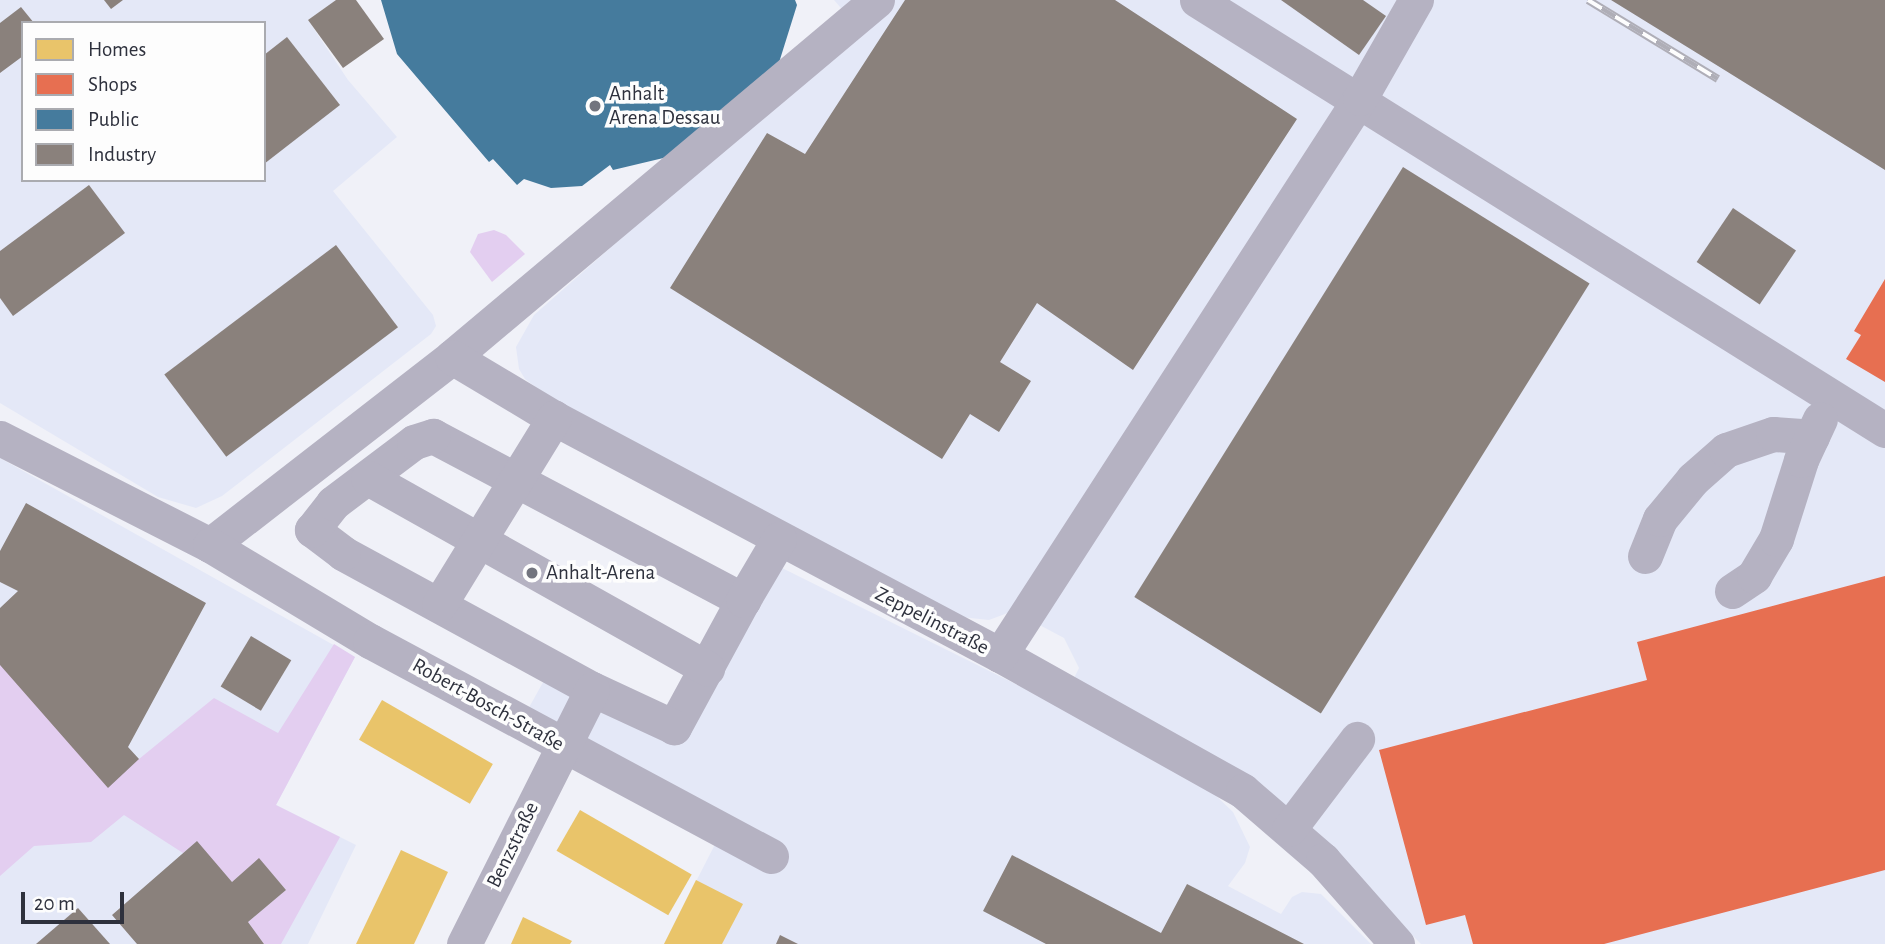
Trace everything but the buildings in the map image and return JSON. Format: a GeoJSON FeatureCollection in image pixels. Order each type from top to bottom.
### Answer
{"type":"FeatureCollection","features":[{"type":"Feature","properties":{"kind":"street"},"geometry":{"type":"LineString","coordinates":[[211,545],[442,364],[877,0]]}},
{"type":"Feature","properties":{"kind":"street"},"geometry":{"type":"LineString","coordinates":[[1196,0],[1360,98],[1885,430]]}},
{"type":"Feature","properties":{"kind":"street"},"geometry":{"type":"LineString","coordinates":[[1000,655],[1360,98],[1416,0]]}},
{"type":"Feature","properties":{"kind":"street","name":"Zeppelinstraße"},"geometry":{"type":"LineString","coordinates":[[442,364],[554,418],[1000,655],[1243,791],[1289,829],[1397,944]]}},
{"type":"Feature","properties":{"kind":"street"},"geometry":{"type":"LineString","coordinates":[[1732,591],[1754,576],[1776,539],[1812,437],[1833,399]]}},
{"type":"Feature","properties":{"kind":"street"},"geometry":{"type":"LineString","coordinates":[[439,605],[554,418]]}},
{"type":"Feature","properties":{"kind":"street"},"geometry":{"type":"LineString","coordinates":[[1645,556],[1660,519],[1693,479],[1726,450],[1773,434],[1812,437]]}},
{"type":"Feature","properties":{"kind":"street"},"geometry":{"type":"LineString","coordinates":[[743,600],[433,436],[414,442],[320,515],[312,530],[327,543],[592,689],[674,727],[779,539]]}},
{"type":"Feature","properties":{"kind":"street","name":"Robert-Bosch-Straße"},"geometry":{"type":"LineString","coordinates":[[0,438],[211,545],[370,640],[771,856]]}},
{"type":"Feature","properties":{"kind":"street"},"geometry":{"type":"LineString","coordinates":[[368,478],[706,668]]}},
{"type":"Feature","properties":{"kind":"street","name":"Benzstraße"},"geometry":{"type":"LineString","coordinates":[[464,944],[561,745],[592,689]]}},
{"type":"Feature","properties":{"kind":"street"},"geometry":{"type":"LineString","coordinates":[[1289,829],[1357,739]]}},
{"type":"Feature","properties":{"kind":"shaded area"},"geometry":{"type":"Polygon","coordinates":[[[0,0],[336,0],[308,20],[348,80],[397,137],[333,191],[433,315],[436,326],[431,334],[222,496],[196,508],[158,497],[0,403],[0,0]]]}},
{"type":"Feature","properties":{"kind":"shaded area"},"geometry":{"type":"Polygon","coordinates":[[[834,0],[1885,0],[1885,944],[1421,944],[1264,786],[1074,678],[1079,668],[1064,638],[1013,611],[989,620],[961,617],[549,397],[525,379],[519,369],[516,347],[534,315],[859,29],[834,0]]]}},
{"type":"Feature","properties":{"kind":"shaded area"},"geometry":{"type":"Polygon","coordinates":[[[494,230],[506,235],[525,254],[492,282],[470,252],[478,234],[494,230]]]}},
{"type":"Feature","properties":{"kind":"shaded area"},"geometry":{"type":"Polygon","coordinates":[[[0,458],[355,657],[276,805],[356,845],[308,944],[0,944],[0,458]]]}},
{"type":"Feature","properties":{"kind":"shaded area"},"geometry":{"type":"Polygon","coordinates":[[[776,565],[1090,721],[1211,791],[1233,812],[1250,847],[1245,863],[1228,886],[1281,914],[1292,897],[1302,892],[1321,894],[1371,944],[664,944],[729,817],[527,711],[546,677],[677,746],[776,565]]]}},
{"type":"Feature","properties":{"kind":"shaded area"},"geometry":{"type":"Polygon","coordinates":[[[334,644],[355,657],[276,805],[340,837],[281,944],[264,944],[248,922],[286,890],[259,859],[232,882],[196,842],[183,853],[124,815],[91,842],[34,846],[0,876],[0,665],[139,759],[214,698],[278,733],[334,644]]]}},
{"type":"Feature","properties":{"kind":"railway"},"geometry":{"type":"LineString","coordinates":[[1588,0],[1718,79]]}},
{"type":"Feature","properties":{"kind":"place","name":"Anhalt Arena Dessau"},"geometry":{"type":"Point","coordinates":[595,106]}},
{"type":"Feature","properties":{"kind":"place","name":"Anhalt-Arena"},"geometry":{"type":"Point","coordinates":[532,573]}}]}
